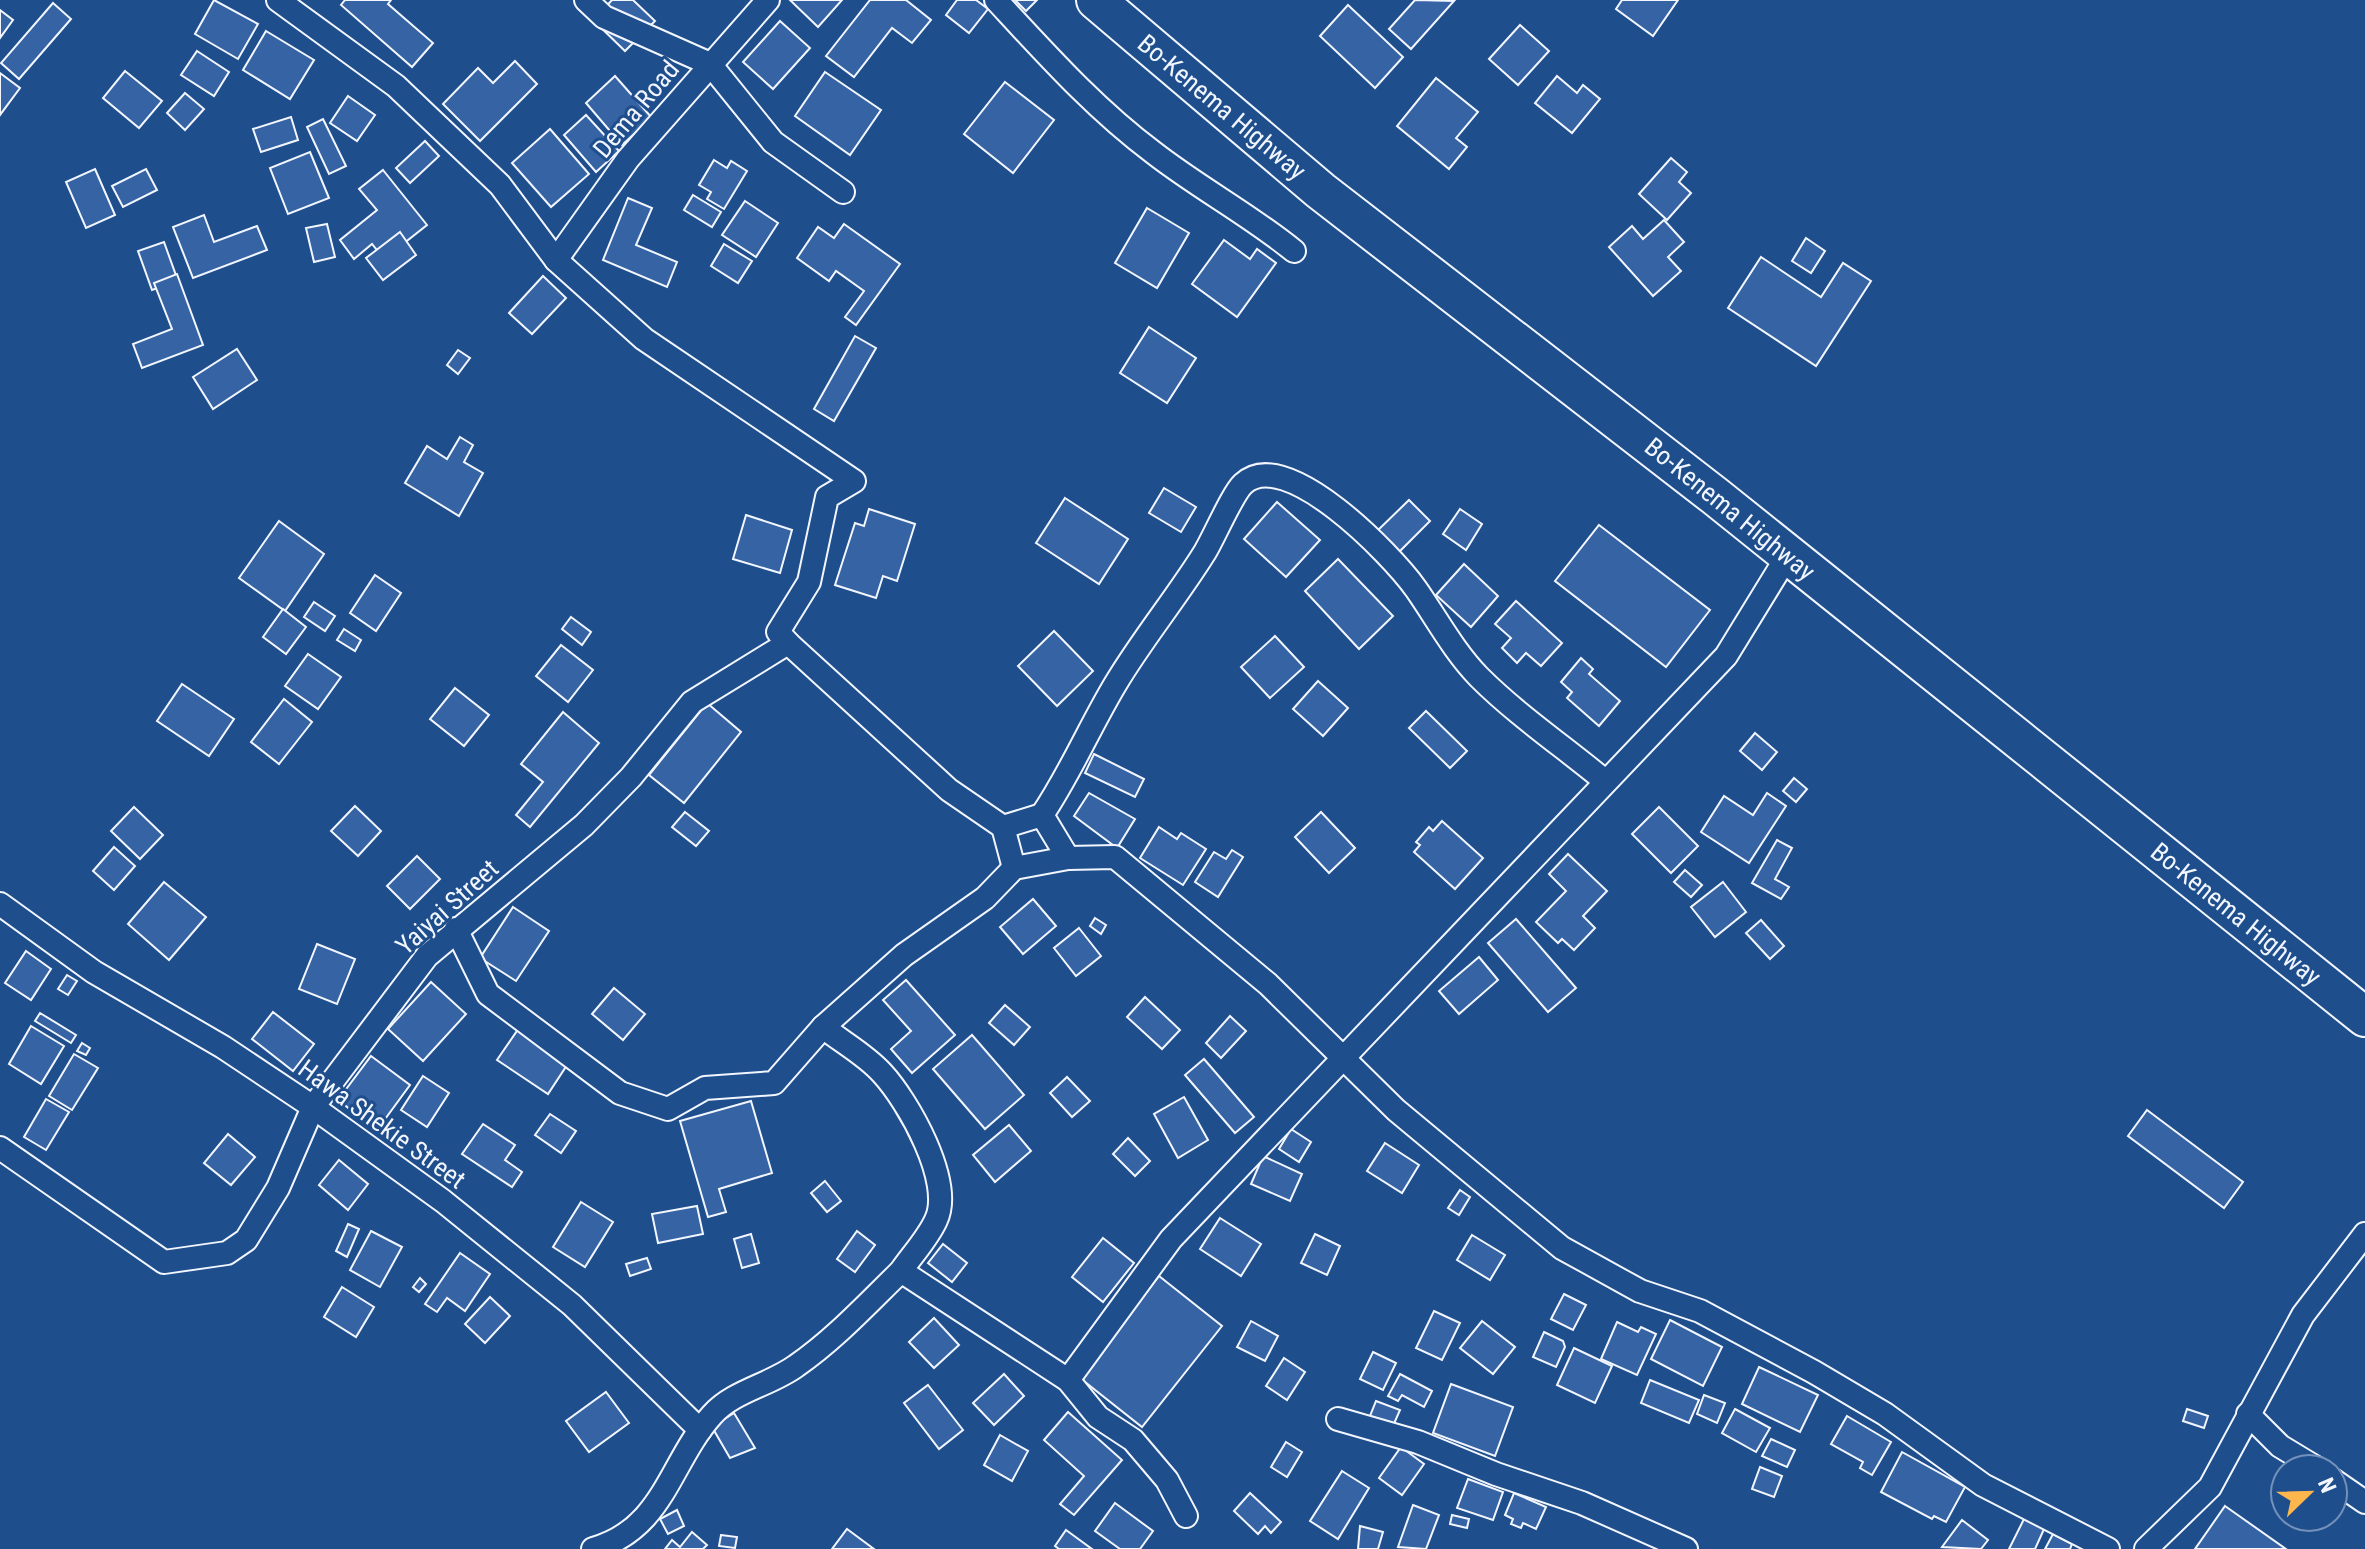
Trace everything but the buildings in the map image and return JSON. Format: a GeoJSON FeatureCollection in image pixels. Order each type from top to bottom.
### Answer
{"type":"FeatureCollection","features":[{"type":"Feature","properties":{"kind":"highway","name":"Bo-Kenema Highway"},"geometry":{"type":"LineString","coordinates":[[1096,0],[1313,185],[1788,555],[2365,1017]]}},
{"type":"Feature","properties":{"kind":"street"},"geometry":{"type":"LineString","coordinates":[[278,0],[396,86],[500,185],[556,260],[644,339],[854,481],[827,497],[809,582],[778,632],[949,790],[1003,827],[1014,868]]}},
{"type":"Feature","properties":{"kind":"street"},"geometry":{"type":"LineString","coordinates":[[586,0],[604,17],[710,64],[773,142],[843,192]]}},
{"type":"Feature","properties":{"kind":"street","name":"Dema Road"},"geometry":{"type":"LineString","coordinates":[[556,260],[628,159],[768,0]]}},
{"type":"Feature","properties":{"kind":"street"},"geometry":{"type":"LineString","coordinates":[[996,0],[1078,89],[1154,153],[1263,226],[1294,251]]}},
{"type":"Feature","properties":{"kind":"street"},"geometry":{"type":"LineString","coordinates":[[1003,827],[1042,815],[1070,774],[1115,684],[1222,525],[1241,485],[1258,475],[1284,477],[1335,506],[1398,567],[1456,653],[1482,680],[1605,781]]}},
{"type":"Feature","properties":{"kind":"street"},"geometry":{"type":"LineString","coordinates":[[1068,1380],[1171,1239],[1726,656],[1788,555]]}},
{"type":"Feature","properties":{"kind":"street","name":"Yaiyai Street"},"geometry":{"type":"LineString","coordinates":[[0,1148],[164,1262],[227,1253],[246,1240],[278,1188],[313,1107],[427,956],[584,825],[631,777],[692,702],[788,643]]}},
{"type":"Feature","properties":{"kind":"street"},"geometry":{"type":"LineString","coordinates":[[1042,815],[1068,858]]}},
{"type":"Feature","properties":{"kind":"street"},"geometry":{"type":"LineString","coordinates":[[456,929],[488,994],[620,1093],[668,1109],[705,1088],[774,1083],[823,1027],[904,955],[985,898],[1014,868],[1068,858],[1115,857],[1268,984],[1396,1110],[1562,1248],[1640,1291],[1700,1311],[1814,1372],[1885,1414],[1983,1485],[2108,1549]]}},
{"type":"Feature","properties":{"kind":"street","name":"Hawa Shekie Street"},"geometry":{"type":"LineString","coordinates":[[0,904],[94,972],[223,1047],[313,1107],[532,1271],[572,1305],[700,1430]]}},
{"type":"Feature","properties":{"kind":"street"},"geometry":{"type":"LineString","coordinates":[[593,1549],[637,1525],[660,1501],[700,1430],[714,1412],[734,1398],[772,1382],[830,1340],[901,1271],[938,1218],[939,1187],[931,1155],[911,1114],[882,1073],[823,1027]]}},
{"type":"Feature","properties":{"kind":"street"},"geometry":{"type":"LineString","coordinates":[[2146,1549],[2210,1487],[2303,1315],[2365,1234]]}},
{"type":"Feature","properties":{"kind":"street"},"geometry":{"type":"LineString","coordinates":[[901,1271],[986,1323],[1068,1380],[1098,1417],[1133,1440],[1167,1480],[1186,1516]]}},
{"type":"Feature","properties":{"kind":"street"},"geometry":{"type":"LineString","coordinates":[[2248,1414],[2280,1446],[2292,1453]]}},
{"type":"Feature","properties":{"kind":"street"},"geometry":{"type":"LineString","coordinates":[[1338,1419],[1418,1442],[1496,1474],[1582,1503],[1686,1549]]}}]}
